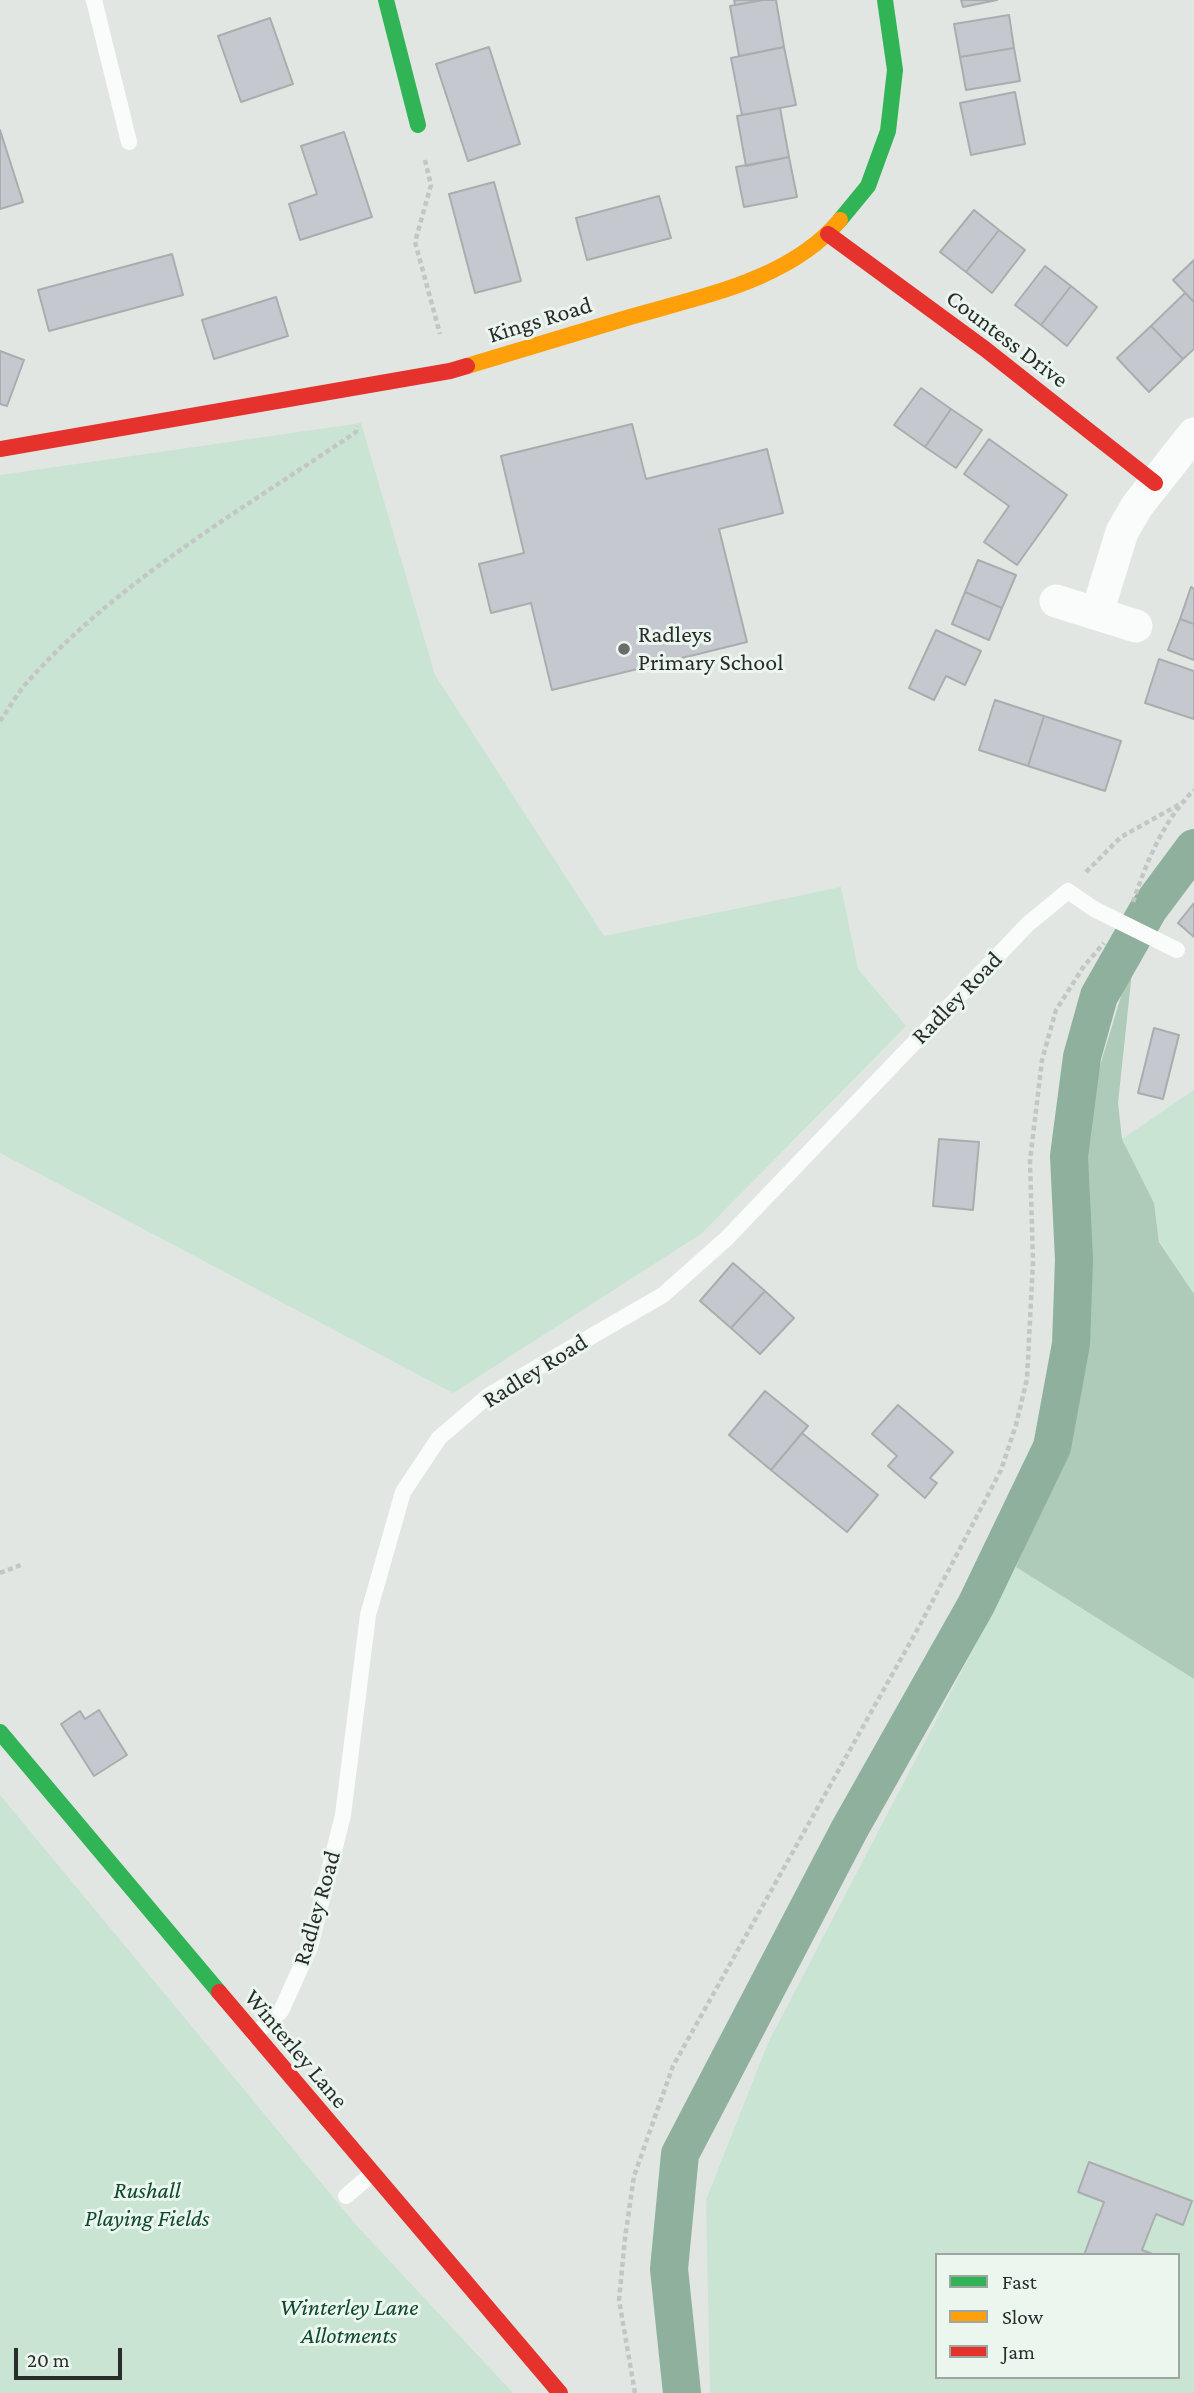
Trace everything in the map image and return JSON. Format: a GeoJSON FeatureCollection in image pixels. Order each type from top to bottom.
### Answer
{"type":"FeatureCollection","features":[{"type":"Feature","properties":{"kind":"street"},"geometry":{"type":"LineString","coordinates":[[386,0],[418,125]]}},
{"type":"Feature","properties":{"kind":"street","name":"Kings Road"},"geometry":{"type":"LineString","coordinates":[[0,449],[450,371],[724,289],[779,268],[828,234],[868,186],[888,131],[895,70],[885,0]]}},
{"type":"Feature","properties":{"kind":"street","name":"Countess Drive"},"geometry":{"type":"LineString","coordinates":[[828,234],[985,349],[1155,484]]}},
{"type":"Feature","properties":{"kind":"street"},"geometry":{"type":"LineString","coordinates":[[1097,613],[1122,532],[1137,506],[1194,435]]}},
{"type":"Feature","properties":{"kind":"street"},"geometry":{"type":"LineString","coordinates":[[1056,601],[1136,626]]}},
{"type":"Feature","properties":{"kind":"street","name":"Winterley Lane"},"geometry":{"type":"LineString","coordinates":[[0,1731],[254,2035],[560,2393]]}},
{"type":"Feature","properties":{"kind":"lane"},"geometry":{"type":"LineString","coordinates":[[94,0],[129,142]]}},
{"type":"Feature","properties":{"kind":"lane"},"geometry":{"type":"LineString","coordinates":[[1068,891],[1094,909],[1177,950]]}},
{"type":"Feature","properties":{"kind":"lane","name":"Radley Road"},"geometry":{"type":"LineString","coordinates":[[254,2035],[281,2011],[310,1947],[343,1815],[368,1615],[403,1492],[439,1438],[488,1396],[663,1295],[726,1239],[1028,924],[1068,891]]}},
{"type":"Feature","properties":{"kind":"lane"},"geometry":{"type":"LineString","coordinates":[[346,2196],[372,2174]]}},
{"type":"Feature","properties":{"kind":"path"},"geometry":{"type":"LineString","coordinates":[[418,125],[430,185],[415,242],[450,371]]}},
{"type":"Feature","properties":{"kind":"path"},"geometry":{"type":"LineString","coordinates":[[0,721],[29,680],[62,646],[142,578],[249,502],[356,432],[370,385]]}},
{"type":"Feature","properties":{"kind":"path"},"geometry":{"type":"LineString","coordinates":[[1132,904],[1151,851],[1181,803],[1194,790]]}},
{"type":"Feature","properties":{"kind":"path"},"geometry":{"type":"LineString","coordinates":[[1068,891],[1121,837],[1181,803]]}},
{"type":"Feature","properties":{"kind":"path"},"geometry":{"type":"LineString","coordinates":[[635,2393],[619,2300],[634,2176],[673,2066],[921,1623],[1001,1470],[1027,1379],[1033,1262],[1030,1161],[1042,1060],[1056,1010],[1084,966],[1112,935]]}},
{"type":"Feature","properties":{"kind":"path"},"geometry":{"type":"LineString","coordinates":[[0,1573],[22,1565]]}},
{"type":"Feature","properties":{"kind":"green space"},"geometry":{"type":"Polygon","coordinates":[[[361,423],[435,675],[604,936],[841,887],[858,969],[906,1026],[701,1234],[453,1393],[0,1153],[0,475],[361,423]]]}},
{"type":"Feature","properties":{"kind":"green space"},"geometry":{"type":"Polygon","coordinates":[[[1134,953],[1118,1103],[1122,1139],[1154,1203],[1159,1242],[1194,1294],[1194,1679],[1016,1567],[1066,1443],[1086,1354],[1077,1142],[1134,953]]]}},
{"type":"Feature","properties":{"kind":"green space"},"geometry":{"type":"Polygon","coordinates":[[[1194,1090],[1194,1294],[1159,1241],[1154,1203],[1122,1139],[1194,1090]]]}},
{"type":"Feature","properties":{"kind":"green space"},"geometry":{"type":"Polygon","coordinates":[[[1016,1567],[1194,1679],[1194,2393],[710,2393],[706,2200],[768,2043],[1016,1567]]]}},
{"type":"Feature","properties":{"kind":"green space","name":"Rushall Playing Fields"},"geometry":{"type":"Polygon","coordinates":[[[0,1795],[357,2226],[513,2393],[0,2393],[0,1795]]]}},
{"type":"Feature","properties":{"kind":"building"},"geometry":{"type":"Polygon","coordinates":[[[734,0],[763,0],[735,5],[734,0]]]}},
{"type":"Feature","properties":{"kind":"building"},"geometry":{"type":"Polygon","coordinates":[[[776,0],[784,47],[739,56],[730,6],[776,0]]]}},
{"type":"Feature","properties":{"kind":"building"},"geometry":{"type":"Polygon","coordinates":[[[961,0],[997,0],[963,7],[961,0]]]}},
{"type":"Feature","properties":{"kind":"building"},"geometry":{"type":"Polygon","coordinates":[[[1009,15],[1014,48],[960,57],[954,24],[1009,15]]]}},
{"type":"Feature","properties":{"kind":"building"},"geometry":{"type":"Polygon","coordinates":[[[270,18],[293,84],[241,102],[218,36],[270,18]]]}},
{"type":"Feature","properties":{"kind":"building"},"geometry":{"type":"Polygon","coordinates":[[[489,47],[520,144],[468,161],[436,64],[489,47]]]}},
{"type":"Feature","properties":{"kind":"building"},"geometry":{"type":"Polygon","coordinates":[[[784,47],[796,105],[742,115],[731,58],[784,47]]]}},
{"type":"Feature","properties":{"kind":"building"},"geometry":{"type":"Polygon","coordinates":[[[1014,48],[1020,81],[966,90],[960,57],[1014,48]]]}},
{"type":"Feature","properties":{"kind":"building"},"geometry":{"type":"Polygon","coordinates":[[[1015,92],[1025,144],[971,155],[960,103],[1015,92]]]}},
{"type":"Feature","properties":{"kind":"building"},"geometry":{"type":"Polygon","coordinates":[[[780,108],[789,157],[746,166],[737,116],[780,108]]]}},
{"type":"Feature","properties":{"kind":"building"},"geometry":{"type":"Polygon","coordinates":[[[0,130],[23,202],[0,209],[0,130]]]}},
{"type":"Feature","properties":{"kind":"building"},"geometry":{"type":"Polygon","coordinates":[[[344,132],[372,217],[300,240],[289,204],[317,194],[301,146],[344,132]]]}},
{"type":"Feature","properties":{"kind":"building"},"geometry":{"type":"Polygon","coordinates":[[[789,157],[797,197],[744,207],[736,167],[789,157]]]}},
{"type":"Feature","properties":{"kind":"building"},"geometry":{"type":"Polygon","coordinates":[[[494,182],[521,281],[475,293],[449,194],[494,182]]]}},
{"type":"Feature","properties":{"kind":"building"},"geometry":{"type":"Polygon","coordinates":[[[659,196],[671,238],[587,260],[576,218],[659,196]]]}},
{"type":"Feature","properties":{"kind":"building"},"geometry":{"type":"Polygon","coordinates":[[[974,210],[999,230],[966,272],[940,252],[974,210]]]}},
{"type":"Feature","properties":{"kind":"building"},"geometry":{"type":"Polygon","coordinates":[[[999,230],[1025,250],[992,293],[966,272],[999,230]]]}},
{"type":"Feature","properties":{"kind":"building"},"geometry":{"type":"Polygon","coordinates":[[[172,254],[183,295],[49,331],[38,290],[172,254]]]}},
{"type":"Feature","properties":{"kind":"building"},"geometry":{"type":"Polygon","coordinates":[[[1194,260],[1194,302],[1173,280],[1194,260]]]}},
{"type":"Feature","properties":{"kind":"building"},"geometry":{"type":"Polygon","coordinates":[[[1045,266],[1071,286],[1041,325],[1015,305],[1045,266]]]}},
{"type":"Feature","properties":{"kind":"building"},"geometry":{"type":"Polygon","coordinates":[[[1071,286],[1097,307],[1067,346],[1041,325],[1071,286]]]}},
{"type":"Feature","properties":{"kind":"building"},"geometry":{"type":"Polygon","coordinates":[[[1185,293],[1194,302],[1194,349],[1183,359],[1151,326],[1185,293]]]}},
{"type":"Feature","properties":{"kind":"building"},"geometry":{"type":"Polygon","coordinates":[[[276,297],[288,336],[214,359],[202,320],[276,297]]]}},
{"type":"Feature","properties":{"kind":"building"},"geometry":{"type":"Polygon","coordinates":[[[1151,326],[1183,359],[1149,392],[1117,358],[1151,326]]]}},
{"type":"Feature","properties":{"kind":"building"},"geometry":{"type":"Polygon","coordinates":[[[0,351],[24,360],[7,406],[0,404],[0,351]]]}},
{"type":"Feature","properties":{"kind":"building"},"geometry":{"type":"Polygon","coordinates":[[[921,388],[951,409],[925,447],[894,425],[921,388]]]}},
{"type":"Feature","properties":{"kind":"building"},"geometry":{"type":"Polygon","coordinates":[[[951,409],[982,430],[956,468],[925,447],[951,409]]]}},
{"type":"Feature","properties":{"kind":"building"},"geometry":{"type":"Polygon","coordinates":[[[632,424],[646,479],[767,449],[783,513],[719,529],[747,642],[552,690],[531,603],[491,613],[479,564],[524,553],[501,456],[632,424]]]}},
{"type":"Feature","properties":{"kind":"building"},"geometry":{"type":"Polygon","coordinates":[[[989,439],[1067,495],[1017,565],[984,542],[1009,506],[964,474],[989,439]]]}},
{"type":"Feature","properties":{"kind":"building"},"geometry":{"type":"Polygon","coordinates":[[[978,560],[1016,575],[1002,608],[965,592],[978,560]]]}},
{"type":"Feature","properties":{"kind":"building"},"geometry":{"type":"Polygon","coordinates":[[[1191,587],[1194,589],[1194,624],[1180,619],[1191,587]]]}},
{"type":"Feature","properties":{"kind":"building"},"geometry":{"type":"Polygon","coordinates":[[[965,592],[1002,608],[989,640],[952,624],[965,592]]]}},
{"type":"Feature","properties":{"kind":"building"},"geometry":{"type":"Polygon","coordinates":[[[1180,619],[1194,624],[1194,660],[1168,650],[1180,619]]]}},
{"type":"Feature","properties":{"kind":"building"},"geometry":{"type":"Polygon","coordinates":[[[936,630],[981,651],[965,685],[946,676],[934,700],[909,688],[936,630]]]}},
{"type":"Feature","properties":{"kind":"building"},"geometry":{"type":"Polygon","coordinates":[[[1159,659],[1194,671],[1194,719],[1145,703],[1159,659]]]}},
{"type":"Feature","properties":{"kind":"building"},"geometry":{"type":"Polygon","coordinates":[[[995,700],[1044,716],[1028,766],[979,750],[995,700]]]}},
{"type":"Feature","properties":{"kind":"building"},"geometry":{"type":"Polygon","coordinates":[[[1044,716],[1121,741],[1105,791],[1028,766],[1044,716]]]}},
{"type":"Feature","properties":{"kind":"building"},"geometry":{"type":"Polygon","coordinates":[[[1194,903],[1194,937],[1178,923],[1194,903]]]}},
{"type":"Feature","properties":{"kind":"building"},"geometry":{"type":"Polygon","coordinates":[[[1154,1028],[1179,1035],[1163,1099],[1138,1093],[1154,1028]]]}},
{"type":"Feature","properties":{"kind":"building"},"geometry":{"type":"Polygon","coordinates":[[[939,1139],[979,1142],[973,1210],[933,1206],[939,1139]]]}},
{"type":"Feature","properties":{"kind":"building"},"geometry":{"type":"Polygon","coordinates":[[[733,1263],[765,1291],[731,1328],[700,1301],[733,1263]]]}},
{"type":"Feature","properties":{"kind":"building"},"geometry":{"type":"Polygon","coordinates":[[[765,1291],[794,1318],[760,1354],[731,1328],[765,1291]]]}},
{"type":"Feature","properties":{"kind":"building"},"geometry":{"type":"Polygon","coordinates":[[[765,1391],[808,1426],[771,1470],[729,1435],[765,1391]]]}},
{"type":"Feature","properties":{"kind":"building"},"geometry":{"type":"Polygon","coordinates":[[[898,1405],[953,1452],[930,1478],[937,1483],[925,1498],[888,1466],[897,1456],[872,1434],[898,1405]]]}},
{"type":"Feature","properties":{"kind":"building"},"geometry":{"type":"Polygon","coordinates":[[[802,1433],[878,1495],[847,1532],[771,1470],[802,1433]]]}},
{"type":"Feature","properties":{"kind":"building"},"geometry":{"type":"Polygon","coordinates":[[[99,1710],[127,1755],[94,1776],[61,1724],[80,1711],[85,1719],[99,1710]]]}},
{"type":"Feature","properties":{"kind":"building"},"geometry":{"type":"Polygon","coordinates":[[[1089,2162],[1192,2201],[1183,2225],[1156,2214],[1142,2250],[1150,2253],[1085,2253],[1104,2202],[1078,2192],[1089,2162]]]}},
{"type":"Feature","properties":{"kind":"waterway"},"geometry":{"type":"LineString","coordinates":[[682,2393],[669,2269],[680,2154],[849,1830],[976,1605],[1052,1447],[1071,1344],[1074,1260],[1069,1156],[1082,1057],[1099,996],[1148,910],[1194,848]]}},
{"type":"Feature","properties":{"kind":"traffic: fast"},"geometry":{"type":"LineString","coordinates":[[386,0],[418,125]]}},
{"type":"Feature","properties":{"kind":"traffic: fast"},"geometry":{"type":"LineString","coordinates":[[840,220],[868,186],[888,131],[895,70],[885,0]]}},
{"type":"Feature","properties":{"kind":"traffic: fast"},"geometry":{"type":"LineString","coordinates":[[0,1732],[219,1992]]}},
{"type":"Feature","properties":{"kind":"traffic: slow"},"geometry":{"type":"LineString","coordinates":[[467,366],[743,283],[796,258],[820,241],[840,220]]}},
{"type":"Feature","properties":{"kind":"traffic: jam"},"geometry":{"type":"LineString","coordinates":[[828,234],[985,349],[1155,483]]}},
{"type":"Feature","properties":{"kind":"traffic: jam"},"geometry":{"type":"LineString","coordinates":[[0,449],[467,366]]}},
{"type":"Feature","properties":{"kind":"traffic: jam"},"geometry":{"type":"LineString","coordinates":[[219,1992],[560,2393]]}},
{"type":"Feature","properties":{"kind":"place","name":"Radleys Primary School"},"geometry":{"type":"Point","coordinates":[624,649]}},
{"type":"Feature","properties":{"kind":"park label","name":"Winterley Lane Allotments"},"geometry":{"type":"Point","coordinates":[349,2322]}}]}
